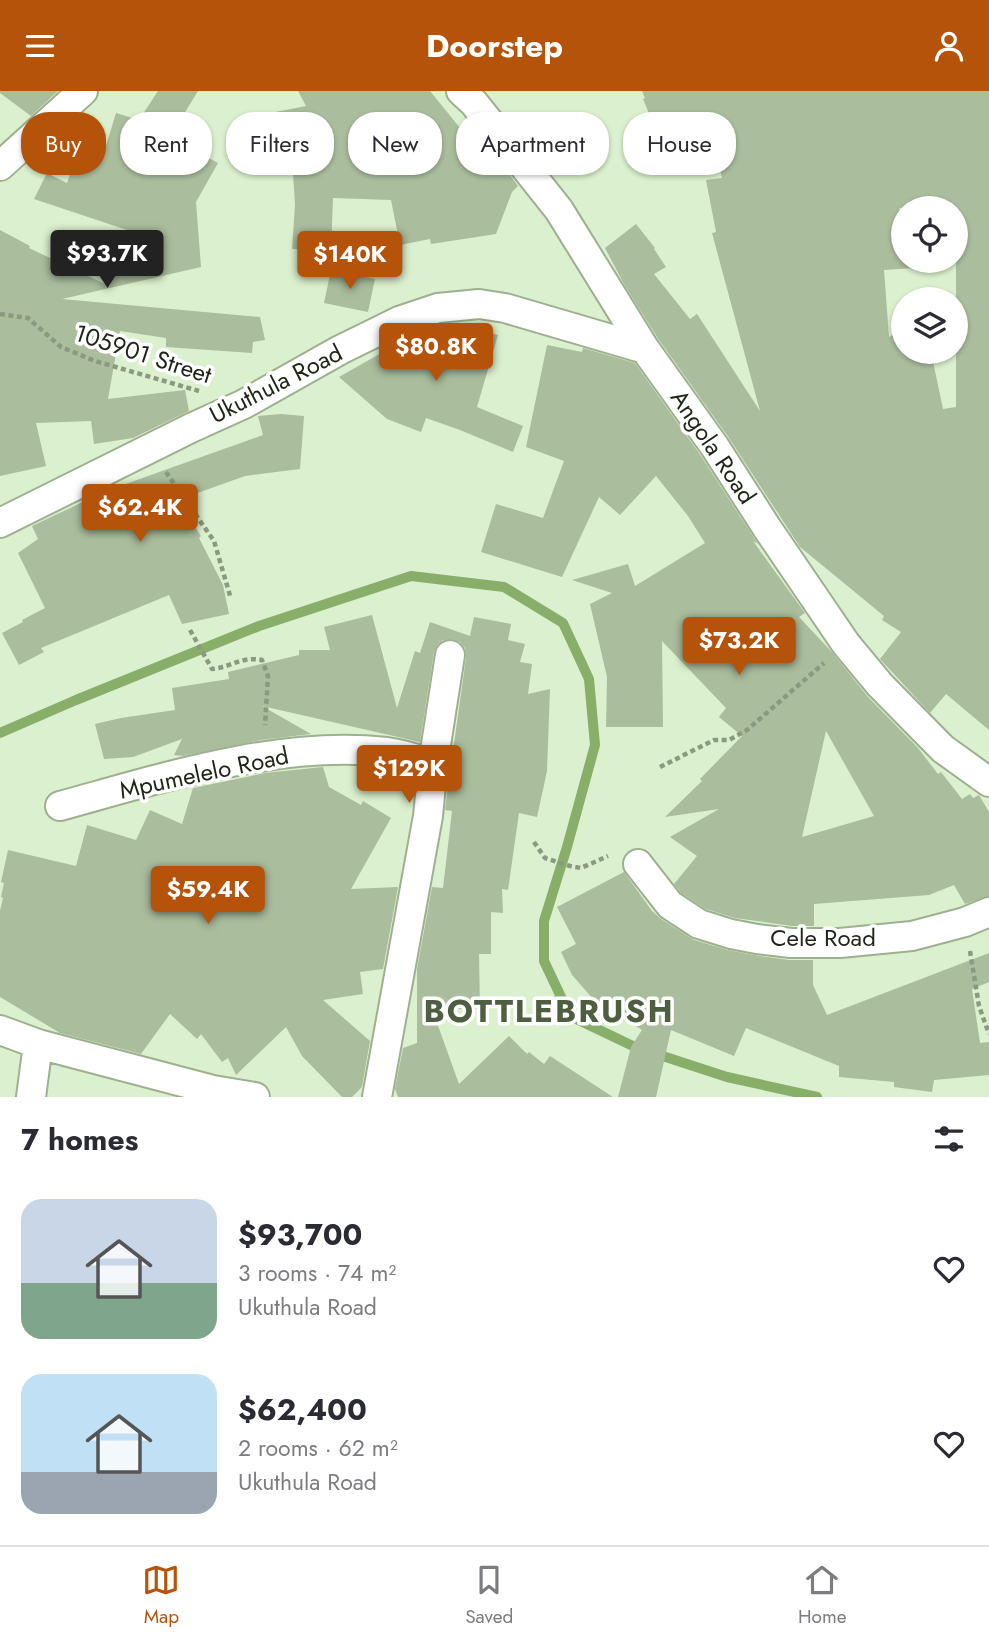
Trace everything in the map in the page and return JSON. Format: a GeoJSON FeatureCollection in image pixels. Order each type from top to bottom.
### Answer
{"type":"FeatureCollection","features":[{"type":"Feature","properties":{"kind":"street"},"geometry":{"type":"LineString","coordinates":[[0,166],[83,91]]}},
{"type":"Feature","properties":{"kind":"street","name":"Angola Road"},"geometry":{"type":"LineString","coordinates":[[460,91],[474,103],[559,210],[645,349],[691,412],[846,644],[880,685],[943,748],[989,782]]}},
{"type":"Feature","properties":{"kind":"street","name":"Ukuthula Road"},"geometry":{"type":"LineString","coordinates":[[0,523],[244,404],[400,321],[438,308],[479,304],[505,308],[645,349]]}},
{"type":"Feature","properties":{"kind":"street"},"geometry":{"type":"LineString","coordinates":[[377,1097],[428,816],[450,655]]}},
{"type":"Feature","properties":{"kind":"street","name":"Mpumelelo Road"},"geometry":{"type":"LineString","coordinates":[[60,806],[185,772],[265,757],[330,750],[387,752],[433,764]]}},
{"type":"Feature","properties":{"kind":"street","name":"Cele Road"},"geometry":{"type":"LineString","coordinates":[[638,864],[670,905],[699,924],[757,939],[791,943],[840,943],[912,936],[977,917]]}},
{"type":"Feature","properties":{"kind":"street"},"geometry":{"type":"LineString","coordinates":[[0,1030],[38,1044],[213,1090],[255,1097]]}},
{"type":"Feature","properties":{"kind":"street"},"geometry":{"type":"LineString","coordinates":[[31,1097],[38,1044]]}},
{"type":"Feature","properties":{"kind":"path","name":"105901 Street"},"geometry":{"type":"LineString","coordinates":[[0,314],[28,318],[61,347],[95,361],[244,404]]}},
{"type":"Feature","properties":{"kind":"path"},"geometry":{"type":"LineString","coordinates":[[150,449],[214,541],[231,599]]}},
{"type":"Feature","properties":{"kind":"path"},"geometry":{"type":"LineString","coordinates":[[190,630],[212,669],[250,657],[262,660],[268,676],[265,757]]}},
{"type":"Feature","properties":{"kind":"path"},"geometry":{"type":"LineString","coordinates":[[660,767],[714,740],[729,740],[747,730],[846,644]]}},
{"type":"Feature","properties":{"kind":"path"},"geometry":{"type":"LineString","coordinates":[[534,842],[545,858],[570,866],[581,867],[607,856],[621,854],[638,864]]}},
{"type":"Feature","properties":{"kind":"path"},"geometry":{"type":"LineString","coordinates":[[977,917],[979,1006],[989,1034]]}},
{"type":"Feature","properties":{"kind":"building"},"geometry":{"type":"Polygon","coordinates":[[[58,91],[35,112],[26,112],[0,93],[58,91]]]}},
{"type":"Feature","properties":{"kind":"building"},"geometry":{"type":"Polygon","coordinates":[[[158,91],[198,91],[185,112],[144,112],[158,91]]]}},
{"type":"Feature","properties":{"kind":"building"},"geometry":{"type":"Polygon","coordinates":[[[298,91],[430,91],[456,123],[456,175],[510,175],[518,186],[512,192],[496,234],[431,244],[430,239],[400,245],[391,200],[333,198],[331,251],[292,249],[295,205],[293,175],[334,175],[334,112],[276,112],[306,106],[298,91]]]}},
{"type":"Feature","properties":{"kind":"building"},"geometry":{"type":"Polygon","coordinates":[[[642,91],[989,91],[989,730],[946,694],[930,713],[880,659],[901,632],[882,620],[884,616],[800,547],[625,286],[605,248],[636,224],[666,267],[654,274],[690,319],[697,314],[760,411],[712,233],[716,232],[706,180],[722,178],[721,175],[736,175],[736,112],[648,112],[643,99],[645,98],[642,91]]]}},
{"type":"Feature","properties":{"kind":"building"},"geometry":{"type":"Polygon","coordinates":[[[116,113],[120,114],[120,175],[211,175],[196,202],[201,267],[62,299],[260,317],[265,340],[253,342],[252,353],[166,347],[166,338],[120,331],[108,399],[185,390],[189,411],[133,438],[94,444],[91,421],[36,423],[46,466],[0,476],[0,230],[30,246],[29,248],[109,286],[127,230],[34,199],[46,175],[67,183],[70,175],[106,175],[106,146],[116,113]]]}},
{"type":"Feature","properties":{"kind":"building"},"geometry":{"type":"Polygon","coordinates":[[[212,160],[218,163],[212,174],[212,160]]]}},
{"type":"Feature","properties":{"kind":"building"},"geometry":{"type":"Polygon","coordinates":[[[331,270],[375,279],[368,312],[324,303],[331,270]]]}},
{"type":"Feature","properties":{"kind":"building"},"geometry":{"type":"Polygon","coordinates":[[[456,323],[498,335],[477,407],[523,426],[513,452],[426,418],[421,432],[387,419],[339,377],[420,331],[441,324],[456,323]]]}},
{"type":"Feature","properties":{"kind":"building"},"geometry":{"type":"Polygon","coordinates":[[[547,345],[582,352],[583,348],[635,363],[701,456],[758,544],[753,541],[805,613],[799,617],[868,697],[918,748],[938,774],[941,772],[962,799],[970,794],[973,798],[979,795],[989,812],[989,896],[965,904],[954,885],[929,895],[814,904],[814,926],[792,926],[735,918],[706,909],[681,893],[674,884],[697,856],[670,837],[719,809],[665,817],[742,736],[719,717],[726,708],[662,641],[663,727],[606,727],[607,677],[590,604],[612,593],[572,580],[628,564],[635,586],[705,543],[688,516],[656,476],[620,515],[599,497],[562,577],[481,552],[496,504],[543,518],[564,461],[526,447],[547,345]],[[826,731],[802,837],[874,816],[826,731]]]}},
{"type":"Feature","properties":{"kind":"building"},"geometry":{"type":"Polygon","coordinates":[[[258,416],[304,416],[300,469],[245,476],[178,500],[201,536],[199,538],[223,585],[229,614],[182,624],[169,595],[41,648],[44,652],[19,665],[2,633],[45,608],[18,553],[38,539],[32,526],[106,491],[263,435],[258,416]]]}},
{"type":"Feature","properties":{"kind":"building"},"geometry":{"type":"Polygon","coordinates":[[[372,615],[397,708],[415,651],[420,653],[430,622],[470,636],[474,617],[511,624],[508,640],[525,644],[520,662],[532,664],[528,694],[550,689],[547,771],[537,817],[519,813],[508,890],[502,889],[503,913],[491,912],[491,954],[479,954],[480,1009],[432,1009],[459,1084],[509,1036],[527,1054],[529,1052],[544,1064],[550,1056],[613,1097],[398,1097],[395,1089],[403,1048],[417,1043],[417,969],[432,887],[443,888],[452,811],[445,810],[466,658],[465,648],[460,642],[443,640],[434,652],[420,742],[262,706],[311,734],[261,740],[183,756],[174,755],[182,739],[133,757],[104,759],[95,724],[175,710],[172,688],[229,679],[228,672],[299,655],[299,650],[330,650],[324,627],[372,615]]]}},
{"type":"Feature","properties":{"kind":"building"},"geometry":{"type":"Polygon","coordinates":[[[323,767],[329,787],[361,805],[363,801],[391,818],[351,889],[398,887],[383,969],[360,972],[363,994],[323,1000],[370,1041],[362,1087],[352,1097],[342,1097],[302,1056],[286,1027],[236,1075],[228,1058],[222,1062],[201,1034],[197,1039],[170,1014],[141,1054],[60,1033],[0,997],[0,911],[4,883],[1,882],[8,850],[76,866],[87,825],[136,840],[150,810],[182,824],[193,788],[265,773],[323,767]]]}},
{"type":"Feature","properties":{"kind":"building"},"geometry":{"type":"Polygon","coordinates":[[[624,872],[652,911],[694,940],[754,955],[813,960],[813,985],[827,1015],[989,953],[989,982],[972,989],[980,1043],[989,1042],[989,1075],[934,1080],[932,1092],[894,1087],[894,1082],[839,1077],[839,1066],[746,1028],[734,1056],[671,1030],[656,1097],[618,1097],[631,1047],[642,1030],[594,1000],[572,975],[561,952],[576,944],[557,907],[624,872]]]}},
{"type":"Feature","properties":{"kind":"waterway"},"geometry":{"type":"LineString","coordinates":[[0,733],[259,626],[411,576],[504,587],[563,623],[589,679],[595,745],[544,921],[544,961],[570,1016],[635,1047],[727,1077],[817,1097]]}},
{"type":"Feature","properties":{"kind":"district","name":"BOTTLEBRUSH"},"geometry":{"type":"Point","coordinates":[549,1011]}}]}
